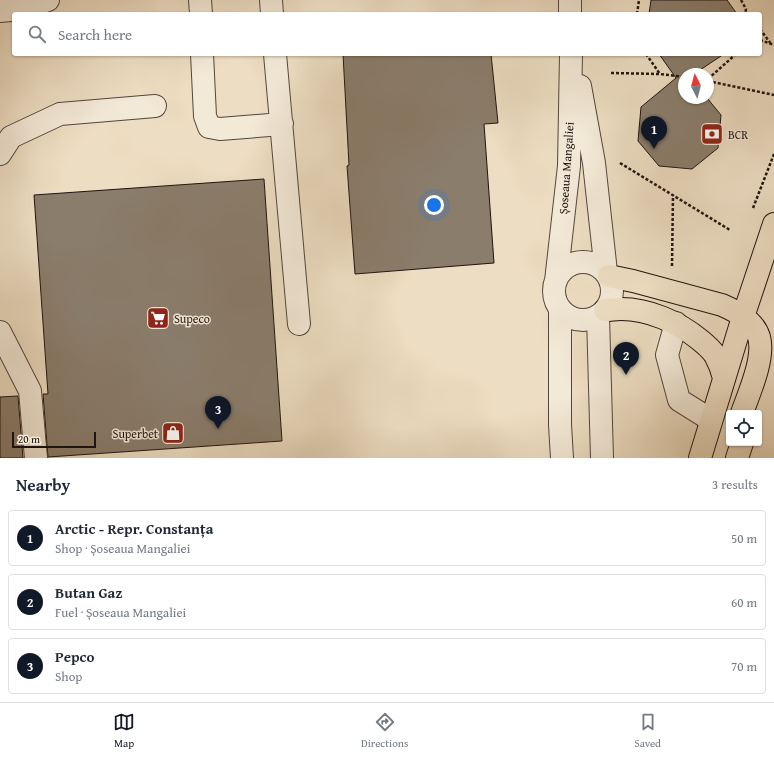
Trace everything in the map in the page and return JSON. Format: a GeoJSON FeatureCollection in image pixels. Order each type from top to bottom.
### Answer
{"type":"FeatureCollection","features":[{"type":"Feature","properties":{"kind":"main road"},"geometry":{"type":"LineString","coordinates":[[700,458],[743,317],[774,224]]}},
{"type":"Feature","properties":{"kind":"main road"},"geometry":{"type":"LineString","coordinates":[[608,274],[722,305],[743,317],[753,327],[758,336],[760,348],[759,359],[743,410]]}},
{"type":"Feature","properties":{"kind":"main road"},"geometry":{"type":"LineString","coordinates":[[601,313],[620,309],[643,312],[676,323],[693,334],[714,354],[720,365],[724,378]]}},
{"type":"Feature","properties":{"kind":"main road"},"geometry":{"type":"LineString","coordinates":[[753,410],[774,348]]}},
{"type":"Feature","properties":{"kind":"main road"},"geometry":{"type":"LineString","coordinates":[[733,458],[735,446]]}},
{"type":"Feature","properties":{"kind":"main road"},"geometry":{"type":"LineString","coordinates":[[737,458],[741,446]]}},
{"type":"Feature","properties":{"kind":"street"},"geometry":{"type":"LineString","coordinates":[[0,11],[15,10],[48,0]]}},
{"type":"Feature","properties":{"kind":"street"},"geometry":{"type":"LineString","coordinates":[[200,0],[201,12]]}},
{"type":"Feature","properties":{"kind":"street"},"geometry":{"type":"LineString","coordinates":[[271,0],[272,12]]}},
{"type":"Feature","properties":{"kind":"street"},"geometry":{"type":"LineString","coordinates":[[570,0],[570,12]]}},
{"type":"Feature","properties":{"kind":"street"},"geometry":{"type":"LineString","coordinates":[[202,56],[205,116],[209,127],[220,129],[282,124]]}},
{"type":"Feature","properties":{"kind":"street"},"geometry":{"type":"LineString","coordinates":[[275,56],[299,324]]}},
{"type":"Feature","properties":{"kind":"street","name":"Șoseaua Mangaliei"},"geometry":{"type":"LineString","coordinates":[[573,56],[594,163],[608,274]]}},
{"type":"Feature","properties":{"kind":"street","name":"Șoseaua Mangaliei"},"geometry":{"type":"LineString","coordinates":[[556,281],[569,166],[573,56]]}},
{"type":"Feature","properties":{"kind":"street"},"geometry":{"type":"LineString","coordinates":[[0,154],[11,137],[60,114],[155,106]]}},
{"type":"Feature","properties":{"kind":"street"},"geometry":{"type":"LineString","coordinates":[[574,263],[592,263],[600,267],[608,274],[613,289],[612,297],[610,304],[601,313],[590,320],[582,320],[566,315],[560,309],[555,297],[554,289],[560,273],[566,267],[574,263]]}},
{"type":"Feature","properties":{"kind":"street"},"geometry":{"type":"LineString","coordinates":[[560,309],[560,425],[562,458]]}},
{"type":"Feature","properties":{"kind":"street"},"geometry":{"type":"LineString","coordinates":[[601,313],[602,458]]}},
{"type":"Feature","properties":{"kind":"street"},"geometry":{"type":"LineString","coordinates":[[676,323],[667,355],[679,400],[711,420]]}},
{"type":"Feature","properties":{"kind":"street"},"geometry":{"type":"LineString","coordinates":[[0,332],[30,392],[36,458]]}},
{"type":"Feature","properties":{"kind":"street"},"geometry":{"type":"LineString","coordinates":[[558,458],[560,425]]}},
{"type":"Feature","properties":{"kind":"path"},"geometry":{"type":"LineString","coordinates":[[637,12],[639,0]]}},
{"type":"Feature","properties":{"kind":"path"},"geometry":{"type":"LineString","coordinates":[[741,0],[748,12]]}},
{"type":"Feature","properties":{"kind":"path"},"geometry":{"type":"LineString","coordinates":[[762,32],[772,45]]}},
{"type":"Feature","properties":{"kind":"path"},"geometry":{"type":"LineString","coordinates":[[762,41],[772,45]]}},
{"type":"Feature","properties":{"kind":"path"},"geometry":{"type":"LineString","coordinates":[[647,56],[660,74]]}},
{"type":"Feature","properties":{"kind":"path"},"geometry":{"type":"LineString","coordinates":[[714,74],[734,56]]}},
{"type":"Feature","properties":{"kind":"path"},"geometry":{"type":"LineString","coordinates":[[611,73],[660,74],[678,76]]}},
{"type":"Feature","properties":{"kind":"path"},"geometry":{"type":"LineString","coordinates":[[714,81],[774,95]]}},
{"type":"Feature","properties":{"kind":"path"},"geometry":{"type":"LineString","coordinates":[[751,213],[774,154]]}},
{"type":"Feature","properties":{"kind":"path"},"geometry":{"type":"LineString","coordinates":[[620,162],[730,230]]}},
{"type":"Feature","properties":{"kind":"path"},"geometry":{"type":"LineString","coordinates":[[672,268],[673,195]]}},
{"type":"Feature","properties":{"kind":"building"},"geometry":{"type":"Polygon","coordinates":[[[651,0],[727,0],[736,12],[649,12],[651,0]]]}},
{"type":"Feature","properties":{"kind":"building"},"geometry":{"type":"Polygon","coordinates":[[[343,56],[491,56],[498,123],[484,124],[494,263],[355,274],[347,166],[349,165],[343,56]]]}},
{"type":"Feature","properties":{"kind":"building"},"geometry":{"type":"Polygon","coordinates":[[[660,56],[721,56],[703,68],[678,68],[678,104],[712,104],[721,115],[718,148],[692,169],[659,166],[638,141],[641,107],[676,78],[660,56]]]}},
{"type":"Feature","properties":{"kind":"building","name":"Supeco"},"geometry":{"type":"Polygon","coordinates":[[[264,179],[282,441],[48,457],[43,394],[48,394],[34,195],[264,179]]]}},
{"type":"Feature","properties":{"kind":"building"},"geometry":{"type":"Polygon","coordinates":[[[18,396],[23,458],[0,458],[0,397],[18,396]]]}},
{"type":"Feature","properties":{"kind":"place","name":"BCR"},"geometry":{"type":"Point","coordinates":[712,134]}},
{"type":"Feature","properties":{"kind":"place","name":"Arctic - Repr. Constanța"},"geometry":{"type":"Point","coordinates":[654,149]}},
{"type":"Feature","properties":{"kind":"place","name":"Supeco"},"geometry":{"type":"Point","coordinates":[158,318]}},
{"type":"Feature","properties":{"kind":"place","name":"Butan Gaz"},"geometry":{"type":"Point","coordinates":[626,375]}},
{"type":"Feature","properties":{"kind":"place","name":"Pepco"},"geometry":{"type":"Point","coordinates":[218,429]}},
{"type":"Feature","properties":{"kind":"place","name":"Superbet"},"geometry":{"type":"Point","coordinates":[173,433]}}]}
